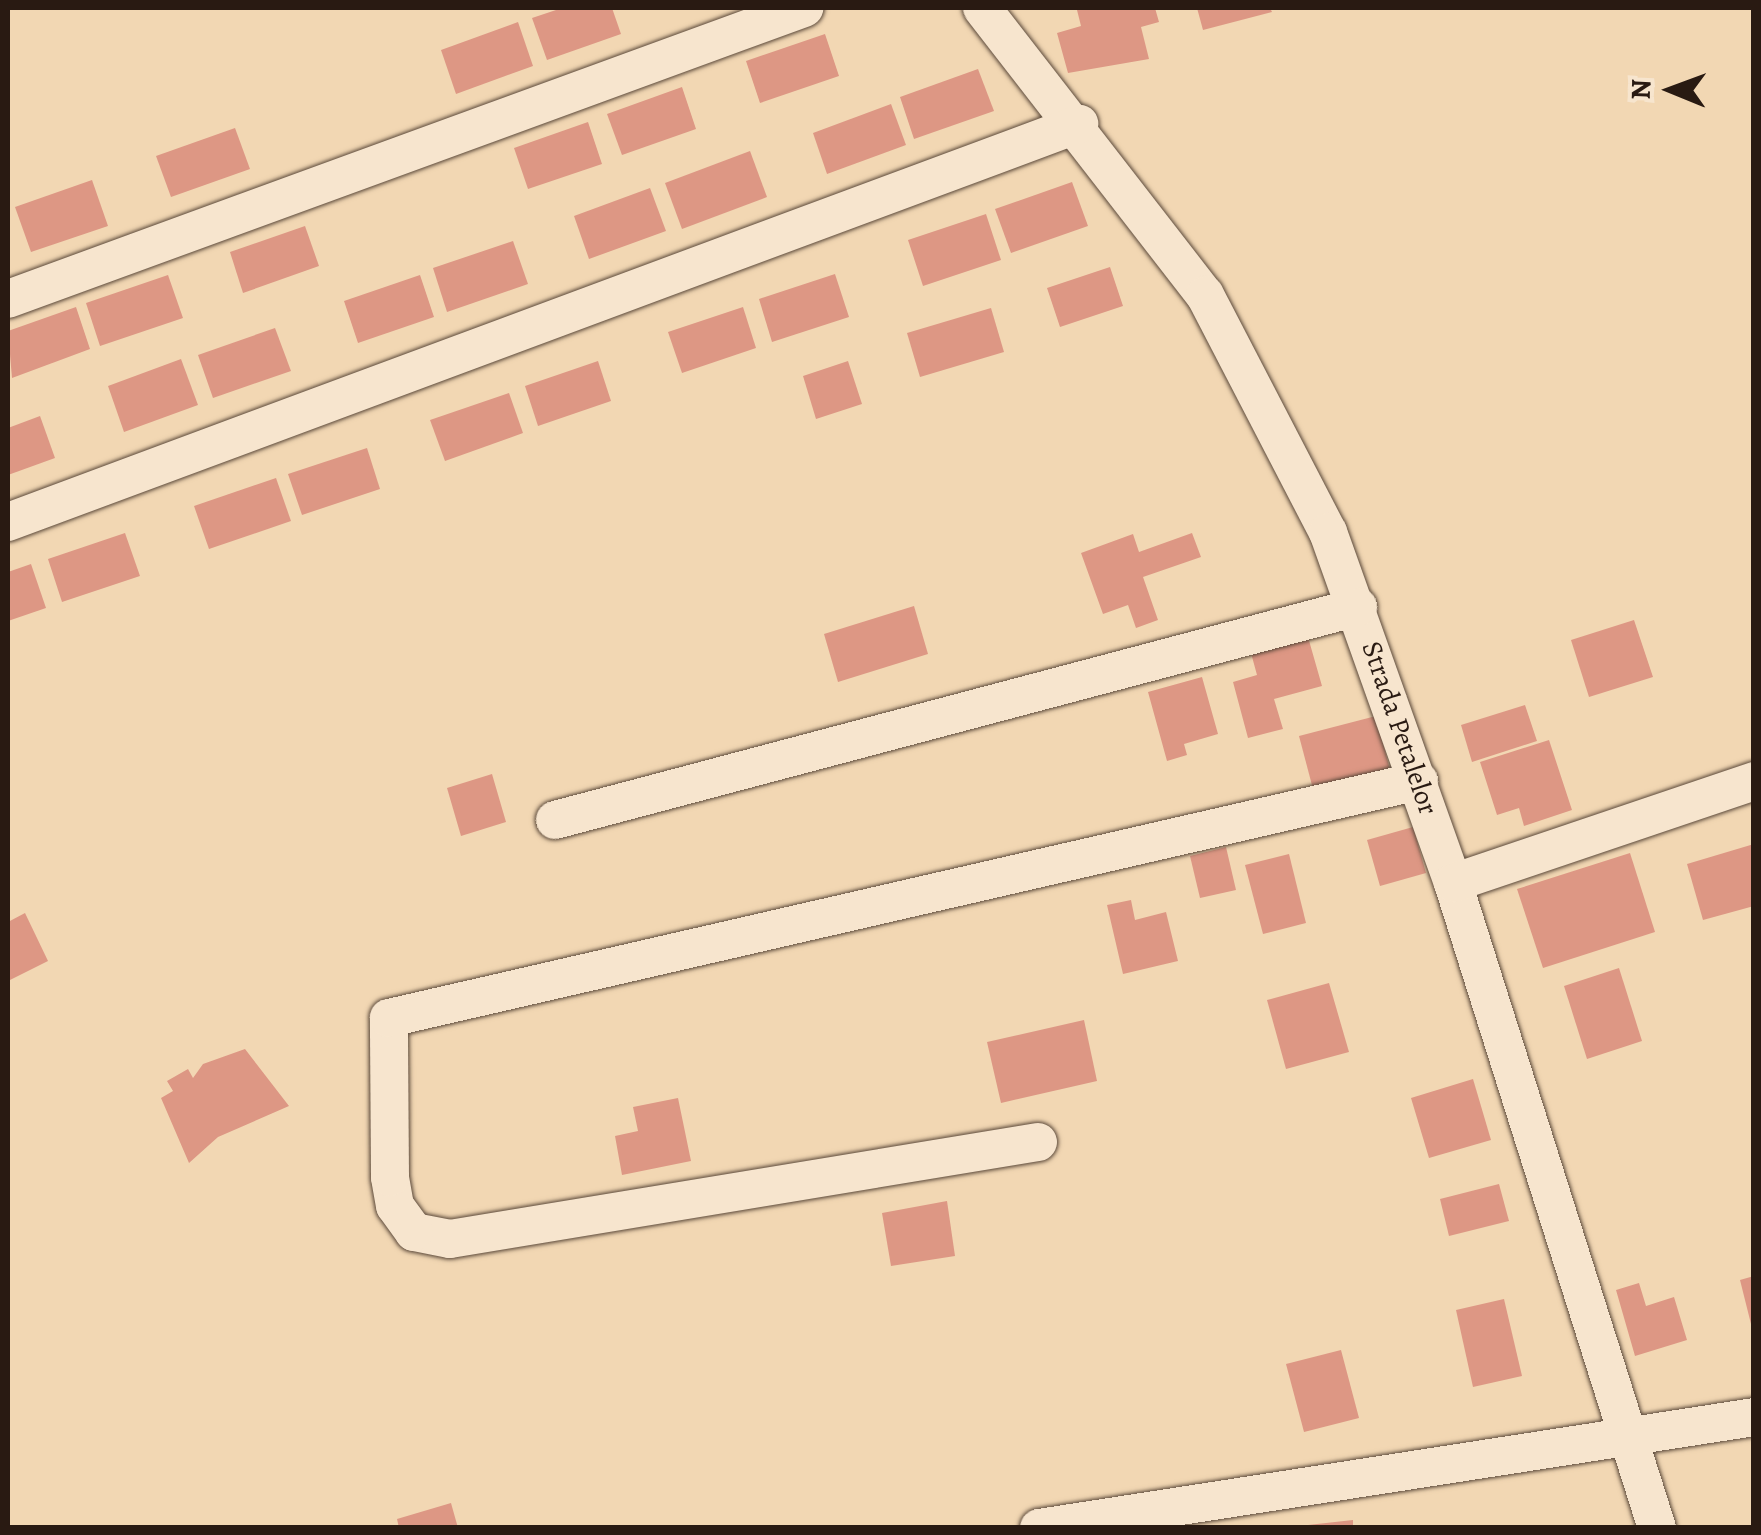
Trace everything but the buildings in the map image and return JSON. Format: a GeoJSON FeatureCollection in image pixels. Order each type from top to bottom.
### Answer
{"type":"FeatureCollection","features":[{"type":"Feature","properties":{"kind":"street"},"geometry":{"type":"LineString","coordinates":[[8,298],[804,8]]}},
{"type":"Feature","properties":{"kind":"street","name":"Strada Petalelor"},"geometry":{"type":"LineString","coordinates":[[982,8],[1079,124],[1250,373],[1358,607],[1453,883],[1657,1528]]}},
{"type":"Feature","properties":{"kind":"street"},"geometry":{"type":"LineString","coordinates":[[8,522],[1079,124]]}},
{"type":"Feature","properties":{"kind":"street"},"geometry":{"type":"LineString","coordinates":[[555,820],[1358,607]]}},
{"type":"Feature","properties":{"kind":"street"},"geometry":{"type":"LineString","coordinates":[[1038,1142],[450,1238],[414,1232],[395,1206],[390,1177],[389,1018],[1419,781]]}},
{"type":"Feature","properties":{"kind":"street"},"geometry":{"type":"LineString","coordinates":[[1453,883],[1754,781]]}},
{"type":"Feature","properties":{"kind":"street"},"geometry":{"type":"LineString","coordinates":[[1039,1528],[1754,1417]]}}]}
